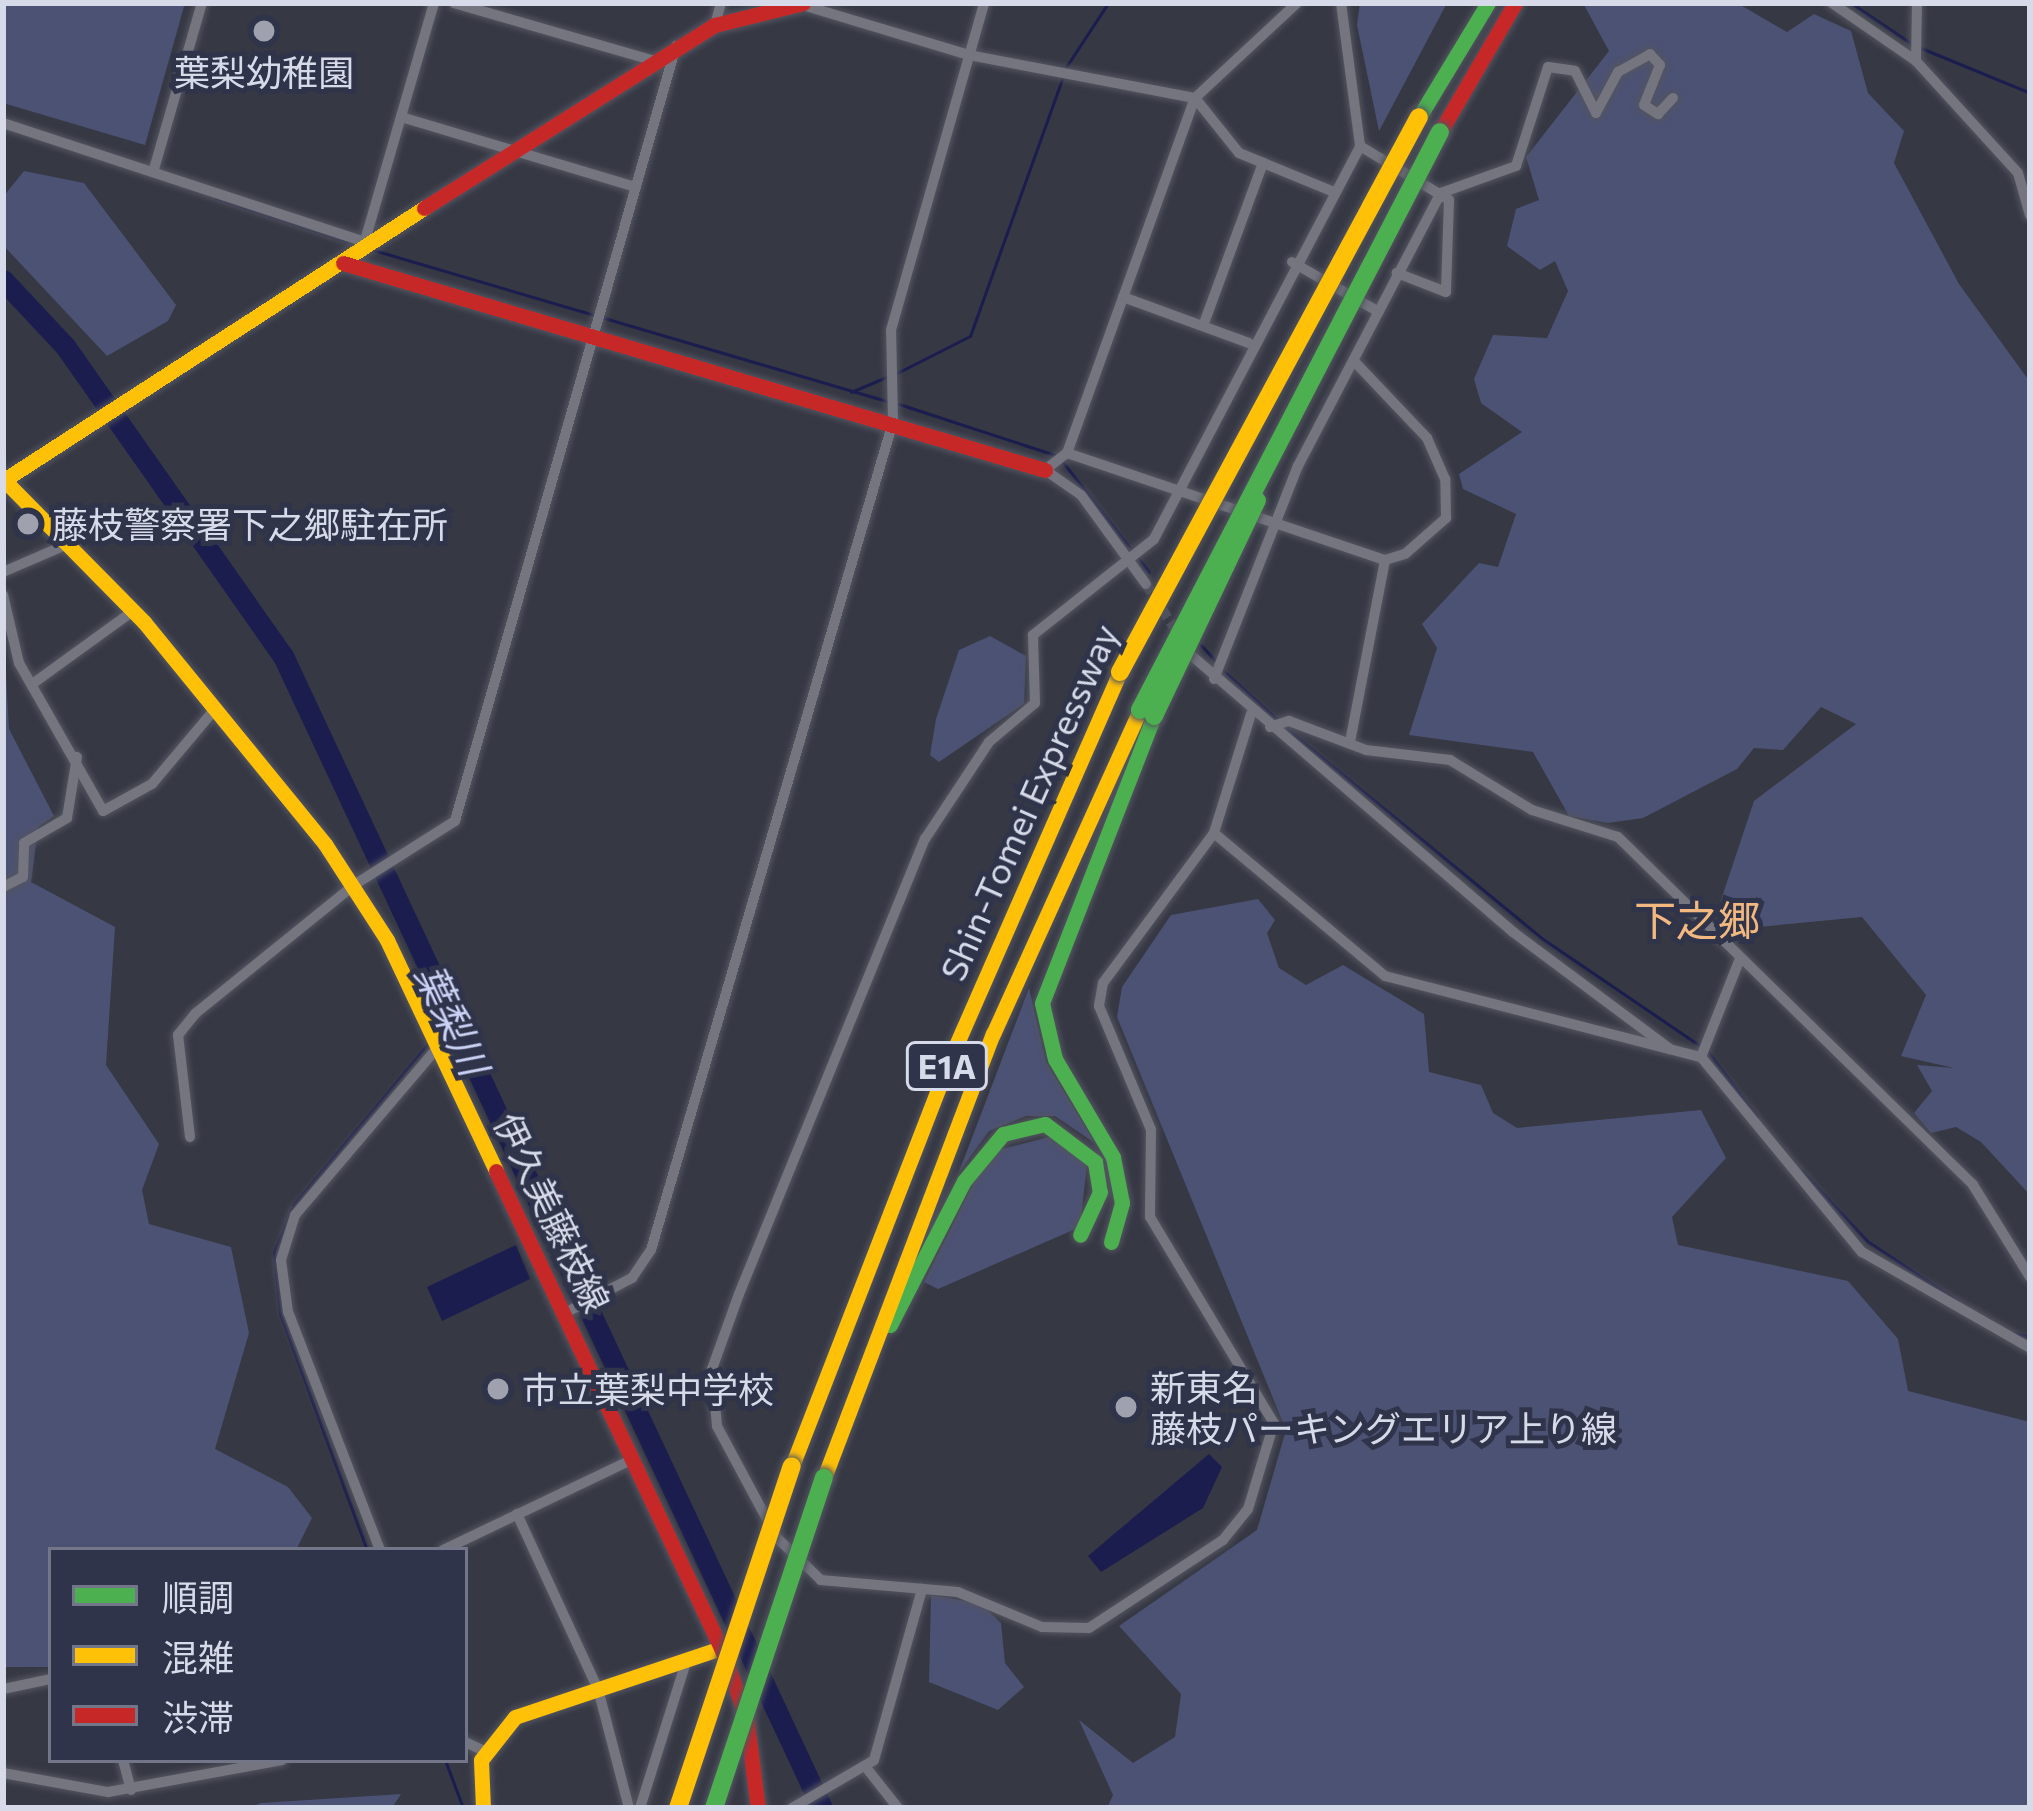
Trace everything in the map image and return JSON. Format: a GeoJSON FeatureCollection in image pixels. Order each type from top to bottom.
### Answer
{"type":"FeatureCollection","features":[{"type":"Feature","properties":{"kind":"main road"},"geometry":{"type":"LineString","coordinates":[[4,479],[652,60],[715,25],[801,3]]}},
{"type":"Feature","properties":{"kind":"main road","name":"Shin-Tomei Expressway"},"geometry":{"type":"LineString","coordinates":[[678,1808],[792,1466],[950,1059],[1120,673],[1484,3]]}},
{"type":"Feature","properties":{"kind":"main road","name":"Shin-Tomei Expressway"},"geometry":{"type":"LineString","coordinates":[[714,1808],[824,1478],[993,1034],[1296,400],[1515,3]]}},
{"type":"Feature","properties":{"kind":"main road"},"geometry":{"type":"LineString","coordinates":[[343,263],[1046,470]]}},
{"type":"Feature","properties":{"kind":"main road","name":"伊久美藤枝線"},"geometry":{"type":"LineString","coordinates":[[4,479],[133,610],[358,882],[566,1312],[721,1648],[746,1716],[758,1808]]}},
{"type":"Feature","properties":{"kind":"main road"},"geometry":{"type":"LineString","coordinates":[[1111,1242],[1122,1203],[1113,1157],[1055,1060],[1042,1003],[1147,713]]}},
{"type":"Feature","properties":{"kind":"main road"},"geometry":{"type":"LineString","coordinates":[[858,1388],[964,1181],[1004,1134],[1046,1124],[1095,1162],[1100,1192],[1080,1234]]}},
{"type":"Feature","properties":{"kind":"main road"},"geometry":{"type":"LineString","coordinates":[[483,1808],[484,1751],[515,1717],[721,1648]]}},
{"type":"Feature","properties":{"kind":"street"},"geometry":{"type":"LineString","coordinates":[[154,169],[202,3]]}},
{"type":"Feature","properties":{"kind":"street"},"geometry":{"type":"LineString","coordinates":[[3,123],[367,240],[434,3]]}},
{"type":"Feature","properties":{"kind":"street"},"geometry":{"type":"LineString","coordinates":[[454,3],[652,60]]}},
{"type":"Feature","properties":{"kind":"street"},"geometry":{"type":"LineString","coordinates":[[715,25],[721,3]]}},
{"type":"Feature","properties":{"kind":"street"},"geometry":{"type":"LineString","coordinates":[[801,3],[969,55],[1195,98],[1226,143],[1263,164],[1334,191]]}},
{"type":"Feature","properties":{"kind":"street"},"geometry":{"type":"LineString","coordinates":[[566,1312],[611,1292],[651,1250],[893,422],[891,329],[984,3]]}},
{"type":"Feature","properties":{"kind":"street"},"geometry":{"type":"LineString","coordinates":[[1146,584],[1081,495],[1046,470],[1067,453],[1195,98],[1297,3]]}},
{"type":"Feature","properties":{"kind":"street"},"geometry":{"type":"LineString","coordinates":[[1251,714],[1214,833],[1103,982],[1099,1006],[1151,1130],[1150,1217],[1274,1423],[1248,1509],[1223,1540],[1089,1628],[1042,1627],[982,1598],[922,1589],[837,1586],[777,1538],[717,1426],[712,1370],[926,839],[988,742],[1028,716],[1040,621],[1154,539],[1292,262],[1360,146],[1341,3]]}},
{"type":"Feature","properties":{"kind":"street"},"geometry":{"type":"LineString","coordinates":[[1832,3],[1915,57],[2018,173],[2030,215]]}},
{"type":"Feature","properties":{"kind":"street"},"geometry":{"type":"LineString","coordinates":[[1915,57],[1917,3]]}},
{"type":"Feature","properties":{"kind":"street"},"geometry":{"type":"LineString","coordinates":[[190,1136],[178,1035],[358,882],[455,821],[676,46]]}},
{"type":"Feature","properties":{"kind":"street"},"geometry":{"type":"LineString","coordinates":[[1214,679],[1276,521],[1397,273],[1441,194],[1516,166],[1548,67],[1575,71],[1596,113],[1618,72],[1650,54],[1660,65],[1644,105],[1658,113],[1673,98]]}},
{"type":"Feature","properties":{"kind":"street"},"geometry":{"type":"LineString","coordinates":[[400,117],[636,187]]}},
{"type":"Feature","properties":{"kind":"street"},"geometry":{"type":"LineString","coordinates":[[1360,146],[1441,194]]}},
{"type":"Feature","properties":{"kind":"street"},"geometry":{"type":"LineString","coordinates":[[1203,326],[1263,164]]}},
{"type":"Feature","properties":{"kind":"street"},"geometry":{"type":"LineString","coordinates":[[1397,273],[1446,292],[1441,194]]}},
{"type":"Feature","properties":{"kind":"street"},"geometry":{"type":"LineString","coordinates":[[1292,262],[1379,312]]}},
{"type":"Feature","properties":{"kind":"street"},"geometry":{"type":"LineString","coordinates":[[1124,297],[1250,343]]}},
{"type":"Feature","properties":{"kind":"street"},"geometry":{"type":"LineString","coordinates":[[1067,453],[1180,486],[1385,560],[1438,532],[1445,478],[1427,439],[1354,361]]}},
{"type":"Feature","properties":{"kind":"street"},"geometry":{"type":"LineString","coordinates":[[3,572],[68,544]]}},
{"type":"Feature","properties":{"kind":"street"},"geometry":{"type":"LineString","coordinates":[[1349,742],[1385,560]]}},
{"type":"Feature","properties":{"kind":"street"},"geometry":{"type":"LineString","coordinates":[[3,595],[35,682],[103,812],[152,784],[214,710]]}},
{"type":"Feature","properties":{"kind":"street"},"geometry":{"type":"LineString","coordinates":[[35,682],[133,610]]}},
{"type":"Feature","properties":{"kind":"street"},"geometry":{"type":"LineString","coordinates":[[1191,655],[1251,714],[1670,1049]]}},
{"type":"Feature","properties":{"kind":"street"},"geometry":{"type":"LineString","coordinates":[[1270,727],[1289,721],[1349,742],[1450,760],[1532,810],[1618,837],[1738,961],[1972,1185],[2030,1277]]}},
{"type":"Feature","properties":{"kind":"street"},"geometry":{"type":"LineString","coordinates":[[3,887],[23,877],[24,843],[73,807],[67,769],[77,757]]}},
{"type":"Feature","properties":{"kind":"street"},"geometry":{"type":"LineString","coordinates":[[1214,833],[1385,976],[1701,1057],[1862,1252],[2030,1348]]}},
{"type":"Feature","properties":{"kind":"street"},"geometry":{"type":"LineString","coordinates":[[1701,1057],[1738,961]]}},
{"type":"Feature","properties":{"kind":"street"},"geometry":{"type":"LineString","coordinates":[[379,1547],[288,1312],[281,1260],[295,1215],[438,1047]]}},
{"type":"Feature","properties":{"kind":"street"},"geometry":{"type":"LineString","coordinates":[[449,1547],[633,1460]]}},
{"type":"Feature","properties":{"kind":"street"},"geometry":{"type":"LineString","coordinates":[[517,1514],[598,1689],[629,1808]]}},
{"type":"Feature","properties":{"kind":"street"},"geometry":{"type":"LineString","coordinates":[[798,1806],[868,1770],[922,1589]]}},
{"type":"Feature","properties":{"kind":"street"},"geometry":{"type":"LineString","coordinates":[[640,1808],[686,1662]]}},
{"type":"Feature","properties":{"kind":"street"},"geometry":{"type":"LineString","coordinates":[[3,1689],[48,1680]]}},
{"type":"Feature","properties":{"kind":"street"},"geometry":{"type":"LineString","coordinates":[[468,1743],[484,1751]]}},
{"type":"Feature","properties":{"kind":"street"},"geometry":{"type":"LineString","coordinates":[[124,1763],[131,1790]]}},
{"type":"Feature","properties":{"kind":"street"},"geometry":{"type":"LineString","coordinates":[[3,1773],[131,1790],[267,1763]]}},
{"type":"Feature","properties":{"kind":"street"},"geometry":{"type":"LineString","coordinates":[[868,1770],[898,1808]]}},
{"type":"Feature","properties":{"kind":"shaded area"},"geometry":{"type":"Polygon","coordinates":[[[3,3],[185,3],[145,145],[3,103],[3,3]]]}},
{"type":"Feature","properties":{"kind":"shaded area"},"geometry":{"type":"Polygon","coordinates":[[[1360,3],[1447,3],[1379,131],[1357,25],[1360,3]]]}},
{"type":"Feature","properties":{"kind":"shaded area"},"geometry":{"type":"Polygon","coordinates":[[[1583,3],[1737,3],[1787,32],[1814,14],[1851,31],[1868,93],[1904,131],[1894,163],[1959,284],[2030,382],[2030,1195],[1981,1142],[1956,1127],[1931,1133],[1914,1113],[1932,1091],[1917,1065],[1954,1068],[1901,1056],[1926,995],[1862,917],[1727,930],[1720,903],[1754,801],[1856,724],[1821,707],[1783,750],[1754,748],[1737,769],[1643,818],[1608,823],[1569,816],[1533,752],[1409,735],[1437,648],[1422,624],[1479,563],[1498,567],[1516,514],[1463,489],[1459,474],[1522,432],[1481,403],[1474,379],[1493,335],[1547,338],[1568,291],[1555,261],[1540,270],[1507,246],[1516,209],[1539,200],[1526,157],[1609,51],[1583,3]]]}},
{"type":"Feature","properties":{"kind":"shaded area"},"geometry":{"type":"Polygon","coordinates":[[[24,171],[84,183],[176,305],[168,321],[107,356],[3,245],[3,197],[24,171]]]}},
{"type":"Feature","properties":{"kind":"shaded area"},"geometry":{"type":"Polygon","coordinates":[[[3,622],[9,729],[54,816],[38,827],[31,882],[115,927],[106,1065],[159,1144],[142,1190],[149,1224],[231,1247],[249,1333],[215,1449],[288,1487],[312,1518],[298,1547],[48,1547],[48,1667],[3,1667],[3,622]]]}},
{"type":"Feature","properties":{"kind":"shaded area"},"geometry":{"type":"Polygon","coordinates":[[[990,636],[1026,656],[1024,704],[939,762],[930,755],[936,719],[959,650],[990,636]]]}},
{"type":"Feature","properties":{"kind":"shaded area"},"geometry":{"type":"Polygon","coordinates":[[[1258,899],[1275,920],[1267,933],[1279,968],[1306,985],[1343,965],[1424,1014],[1429,1072],[1481,1085],[1493,1113],[1517,1128],[1701,1110],[1726,1158],[1672,1217],[1678,1245],[1848,1281],[1898,1339],[1908,1391],[2030,1422],[2030,1808],[1107,1808],[1113,1795],[1079,1720],[1133,1763],[1175,1737],[1181,1694],[1119,1626],[1257,1530],[1286,1430],[1117,1017],[1122,987],[1171,915],[1258,899]]]}},
{"type":"Feature","properties":{"kind":"shaded area"},"geometry":{"type":"Polygon","coordinates":[[[1029,988],[1046,1062],[1095,1143],[1055,1116],[1026,1116],[989,1131],[959,1172],[1029,988]]]}},
{"type":"Feature","properties":{"kind":"shaded area"},"geometry":{"type":"Polygon","coordinates":[[[1049,1137],[1087,1164],[1080,1227],[938,1289],[924,1282],[981,1168],[998,1150],[1049,1137]]]}},
{"type":"Feature","properties":{"kind":"shaded area"},"geometry":{"type":"Polygon","coordinates":[[[516,1245],[530,1279],[442,1321],[427,1287],[516,1245]]]}},
{"type":"Feature","properties":{"kind":"shaded area"},"geometry":{"type":"Polygon","coordinates":[[[1209,1454],[1222,1467],[1203,1508],[1101,1572],[1088,1556],[1209,1454]]]}},
{"type":"Feature","properties":{"kind":"shaded area"},"geometry":{"type":"Polygon","coordinates":[[[931,1595],[981,1604],[1001,1623],[1005,1663],[1024,1687],[998,1710],[929,1682],[931,1595]]]}},
{"type":"Feature","properties":{"kind":"shaded area"},"geometry":{"type":"Polygon","coordinates":[[[401,1794],[392,1808],[248,1808],[261,1803],[401,1794]]]}},
{"type":"Feature","properties":{"kind":"waterway"},"geometry":{"type":"LineString","coordinates":[[1066,67],[1108,3]]}},
{"type":"Feature","properties":{"kind":"waterway"},"geometry":{"type":"LineString","coordinates":[[1851,3],[1912,44]]}},
{"type":"Feature","properties":{"kind":"waterway"},"geometry":{"type":"LineString","coordinates":[[1921,48],[2030,93]]}},
{"type":"Feature","properties":{"kind":"waterway"},"geometry":{"type":"LineString","coordinates":[[895,374],[970,336],[1063,76]]}},
{"type":"Feature","properties":{"kind":"waterway"},"geometry":{"type":"LineString","coordinates":[[216,198],[355,244]]}},
{"type":"Feature","properties":{"kind":"waterway"},"geometry":{"type":"LineString","coordinates":[[370,249],[890,402]]}},
{"type":"Feature","properties":{"kind":"waterway","name":"葉梨川"},"geometry":{"type":"LineString","coordinates":[[3,280],[65,346],[284,658],[822,1808]]}},
{"type":"Feature","properties":{"kind":"waterway"},"geometry":{"type":"LineString","coordinates":[[851,392],[886,377]]}},
{"type":"Feature","properties":{"kind":"waterway"},"geometry":{"type":"LineString","coordinates":[[899,404],[1055,455]]}},
{"type":"Feature","properties":{"kind":"waterway"},"geometry":{"type":"LineString","coordinates":[[1062,461],[1149,572]]}},
{"type":"Feature","properties":{"kind":"waterway"},"geometry":{"type":"LineString","coordinates":[[1201,645],[1218,664]]}},
{"type":"Feature","properties":{"kind":"waterway"},"geometry":{"type":"LineString","coordinates":[[1224,671],[1279,721]]}},
{"type":"Feature","properties":{"kind":"waterway"},"geometry":{"type":"LineString","coordinates":[[1286,728],[1540,937],[1702,1047]]}},
{"type":"Feature","properties":{"kind":"waterway"},"geometry":{"type":"LineString","coordinates":[[437,1033],[453,1015]]}},
{"type":"Feature","properties":{"kind":"waterway"},"geometry":{"type":"LineString","coordinates":[[366,1547],[280,1313],[274,1252],[294,1204],[427,1045]]}},
{"type":"Feature","properties":{"kind":"waterway"},"geometry":{"type":"LineString","coordinates":[[1709,1053],[1757,1117]]}},
{"type":"Feature","properties":{"kind":"waterway"},"geometry":{"type":"LineString","coordinates":[[1802,1171],[1867,1241],[1959,1302]]}},
{"type":"Feature","properties":{"kind":"waterway"},"geometry":{"type":"LineString","coordinates":[[2014,1333],[2030,1337]]}},
{"type":"Feature","properties":{"kind":"waterway"},"geometry":{"type":"LineString","coordinates":[[446,1763],[463,1808]]}},
{"type":"Feature","properties":{"kind":"tunnel"},"geometry":{"type":"LineString","coordinates":[[1146,584],[1180,637]]}},
{"type":"Feature","properties":{"kind":"traffic: fast"},"geometry":{"type":"LineString","coordinates":[[1419,117],[1488,3]]}},
{"type":"Feature","properties":{"kind":"traffic: fast"},"geometry":{"type":"LineString","coordinates":[[1140,710],[1440,132]]}},
{"type":"Feature","properties":{"kind":"traffic: fast"},"geometry":{"type":"LineString","coordinates":[[1154,716],[1257,500]]}},
{"type":"Feature","properties":{"kind":"traffic: fast"},"geometry":{"type":"LineString","coordinates":[[1111,1242],[1122,1203],[1113,1157],[1055,1059],[1042,1003],[1154,716]]}},
{"type":"Feature","properties":{"kind":"traffic: fast"},"geometry":{"type":"LineString","coordinates":[[890,1325],[964,1181],[1003,1134],[1045,1124],[1095,1162],[1100,1192],[1080,1235]]}},
{"type":"Feature","properties":{"kind":"traffic: fast"},"geometry":{"type":"LineString","coordinates":[[714,1808],[824,1478]]}},
{"type":"Feature","properties":{"kind":"traffic: slow"},"geometry":{"type":"LineString","coordinates":[[1120,672],[1419,117]]}},
{"type":"Feature","properties":{"kind":"traffic: slow"},"geometry":{"type":"LineString","coordinates":[[4,480],[424,208]]}},
{"type":"Feature","properties":{"kind":"traffic: slow"},"geometry":{"type":"LineString","coordinates":[[3,479],[144,622],[325,844],[387,940],[496,1171]]}},
{"type":"Feature","properties":{"kind":"traffic: slow"},"geometry":{"type":"LineString","coordinates":[[792,1466],[950,1059],[1120,672]]}},
{"type":"Feature","properties":{"kind":"traffic: slow"},"geometry":{"type":"LineString","coordinates":[[824,1478],[993,1034],[1140,710]]}},
{"type":"Feature","properties":{"kind":"traffic: slow"},"geometry":{"type":"LineString","coordinates":[[678,1808],[792,1466]]}},
{"type":"Feature","properties":{"kind":"traffic: slow"},"geometry":{"type":"LineString","coordinates":[[483,1808],[481,1760],[515,1717],[721,1648]]}},
{"type":"Feature","properties":{"kind":"traffic: jam"},"geometry":{"type":"LineString","coordinates":[[424,208],[715,25],[803,3]]}},
{"type":"Feature","properties":{"kind":"traffic: jam"},"geometry":{"type":"LineString","coordinates":[[1440,132],[1515,3]]}},
{"type":"Feature","properties":{"kind":"traffic: jam"},"geometry":{"type":"LineString","coordinates":[[343,263],[1045,470]]}},
{"type":"Feature","properties":{"kind":"traffic: jam"},"geometry":{"type":"LineString","coordinates":[[496,1171],[721,1648],[746,1716],[758,1808]]}},
{"type":"Feature","properties":{"kind":"place","name":"葉梨幼稚園"},"geometry":{"type":"Point","coordinates":[264,31]}},
{"type":"Feature","properties":{"kind":"place","name":"藤枝警察署下之郷駐在所"},"geometry":{"type":"Point","coordinates":[28,524]}},
{"type":"Feature","properties":{"kind":"place","name":"市立葉梨中学校"},"geometry":{"type":"Point","coordinates":[498,1389]}},
{"type":"Feature","properties":{"kind":"place","name":"新東名 藤枝パーキングエリア上り線"},"geometry":{"type":"Point","coordinates":[1126,1407]}},
{"type":"Feature","properties":{"kind":"district","name":"下之郷"},"geometry":{"type":"Point","coordinates":[1697,919]}}]}
